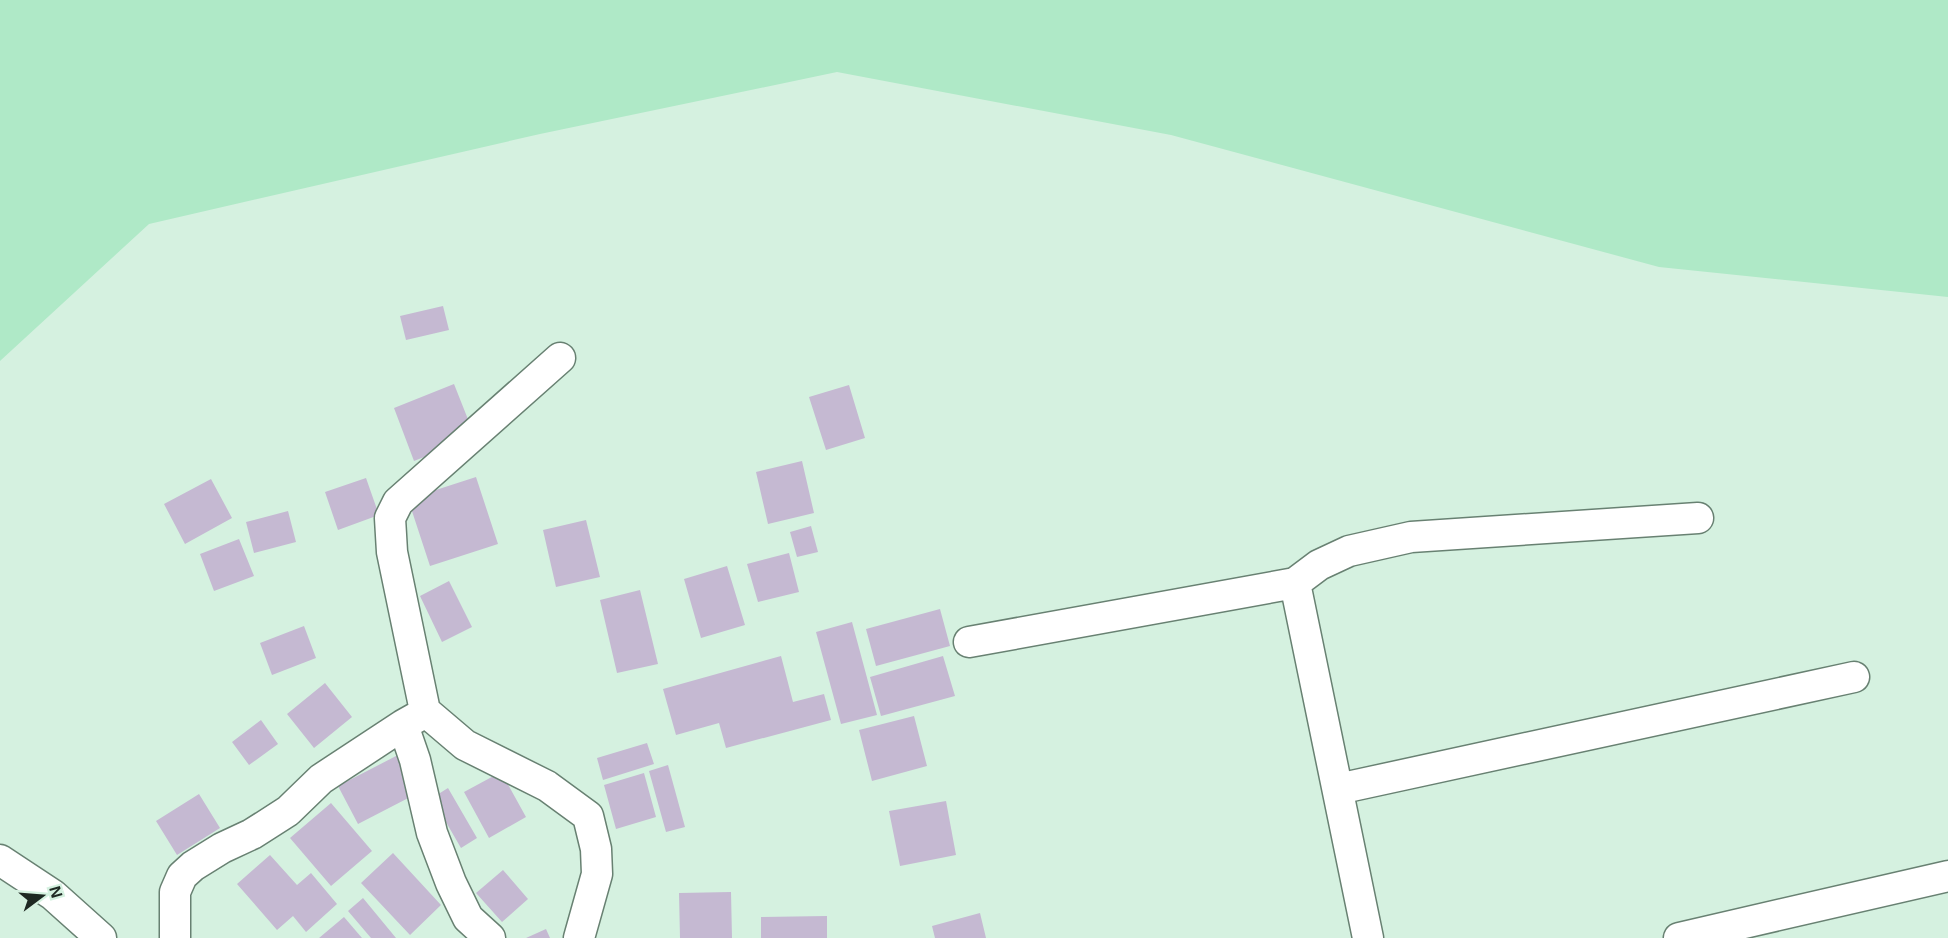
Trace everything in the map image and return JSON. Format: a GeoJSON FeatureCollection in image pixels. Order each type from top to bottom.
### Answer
{"type":"FeatureCollection","features":[{"type":"Feature","properties":{"kind":"street"},"geometry":{"type":"LineString","coordinates":[[490,938],[468,918],[451,883],[432,833],[415,760],[414,718],[392,552],[390,518],[398,502],[560,358]]}},
{"type":"Feature","properties":{"kind":"street"},"geometry":{"type":"LineString","coordinates":[[969,642],[1295,583],[1319,565],[1349,551],[1411,537],[1698,518]]}},
{"type":"Feature","properties":{"kind":"street"},"geometry":{"type":"LineString","coordinates":[[1295,583],[1368,938]]}},
{"type":"Feature","properties":{"kind":"street"},"geometry":{"type":"LineString","coordinates":[[1338,789],[1854,677]]}},
{"type":"Feature","properties":{"kind":"street"},"geometry":{"type":"LineString","coordinates":[[175,938],[175,892],[182,876],[193,866],[222,848],[252,834],[288,811],[321,779],[414,718]]}},
{"type":"Feature","properties":{"kind":"street"},"geometry":{"type":"LineString","coordinates":[[414,718],[547,786],[588,816],[596,849],[597,874],[579,938]]}},
{"type":"Feature","properties":{"kind":"street"},"geometry":{"type":"LineString","coordinates":[[0,860],[53,895],[101,938]]}},
{"type":"Feature","properties":{"kind":"street"},"geometry":{"type":"LineString","coordinates":[[1679,938],[1725,932],[1948,876]]}},
{"type":"Feature","properties":{"kind":"green space"},"geometry":{"type":"Polygon","coordinates":[[[0,0],[1948,0],[1948,297],[1659,267],[1171,135],[837,72],[540,134],[149,224],[0,361],[0,0]]]}},
{"type":"Feature","properties":{"kind":"building"},"geometry":{"type":"Polygon","coordinates":[[[443,306],[449,330],[406,340],[400,316],[443,306]]]}},
{"type":"Feature","properties":{"kind":"building"},"geometry":{"type":"Polygon","coordinates":[[[454,384],[475,437],[414,461],[394,408],[454,384]]]}},
{"type":"Feature","properties":{"kind":"building"},"geometry":{"type":"Polygon","coordinates":[[[849,385],[865,438],[826,450],[809,397],[849,385]]]}},
{"type":"Feature","properties":{"kind":"building"},"geometry":{"type":"Polygon","coordinates":[[[802,461],[814,513],[768,524],[756,472],[802,461]]]}},
{"type":"Feature","properties":{"kind":"building"},"geometry":{"type":"Polygon","coordinates":[[[476,477],[498,544],[430,566],[408,499],[476,477]]]}},
{"type":"Feature","properties":{"kind":"building"},"geometry":{"type":"Polygon","coordinates":[[[366,478],[379,515],[338,530],[325,492],[366,478]]]}},
{"type":"Feature","properties":{"kind":"building"},"geometry":{"type":"Polygon","coordinates":[[[211,479],[232,518],[185,544],[164,504],[211,479]]]}},
{"type":"Feature","properties":{"kind":"building"},"geometry":{"type":"Polygon","coordinates":[[[288,511],[296,542],[254,553],[246,522],[288,511]]]}},
{"type":"Feature","properties":{"kind":"building"},"geometry":{"type":"Polygon","coordinates":[[[586,520],[600,577],[556,587],[543,530],[586,520]]]}},
{"type":"Feature","properties":{"kind":"building"},"geometry":{"type":"Polygon","coordinates":[[[811,526],[818,552],[797,557],[790,532],[811,526]]]}},
{"type":"Feature","properties":{"kind":"building"},"geometry":{"type":"Polygon","coordinates":[[[239,539],[254,576],[214,591],[200,554],[239,539]]]}},
{"type":"Feature","properties":{"kind":"building"},"geometry":{"type":"Polygon","coordinates":[[[789,553],[799,592],[758,602],[747,564],[789,553]]]}},
{"type":"Feature","properties":{"kind":"building"},"geometry":{"type":"Polygon","coordinates":[[[727,566],[745,625],[701,638],[684,579],[727,566]]]}},
{"type":"Feature","properties":{"kind":"building"},"geometry":{"type":"Polygon","coordinates":[[[449,581],[472,627],[442,642],[420,596],[449,581]]]}},
{"type":"Feature","properties":{"kind":"building"},"geometry":{"type":"Polygon","coordinates":[[[640,590],[658,664],[617,673],[600,600],[640,590]]]}},
{"type":"Feature","properties":{"kind":"building"},"geometry":{"type":"Polygon","coordinates":[[[940,609],[950,646],[876,666],[866,629],[940,609]]]}},
{"type":"Feature","properties":{"kind":"building"},"geometry":{"type":"Polygon","coordinates":[[[852,622],[877,715],[841,724],[816,632],[852,622]]]}},
{"type":"Feature","properties":{"kind":"building"},"geometry":{"type":"Polygon","coordinates":[[[304,626],[316,658],[272,675],[260,643],[304,626]]]}},
{"type":"Feature","properties":{"kind":"building"},"geometry":{"type":"Polygon","coordinates":[[[781,656],[793,702],[824,694],[831,720],[726,748],[719,723],[676,735],[663,689],[781,656]]]}},
{"type":"Feature","properties":{"kind":"building"},"geometry":{"type":"Polygon","coordinates":[[[943,656],[955,696],[881,716],[870,677],[943,656]]]}},
{"type":"Feature","properties":{"kind":"building"},"geometry":{"type":"Polygon","coordinates":[[[325,683],[352,717],[314,748],[287,714],[325,683]]]}},
{"type":"Feature","properties":{"kind":"building"},"geometry":{"type":"Polygon","coordinates":[[[914,716],[927,766],[872,781],[859,730],[914,716]]]}},
{"type":"Feature","properties":{"kind":"building"},"geometry":{"type":"Polygon","coordinates":[[[261,720],[278,744],[249,765],[232,742],[261,720]]]}},
{"type":"Feature","properties":{"kind":"building"},"geometry":{"type":"Polygon","coordinates":[[[647,743],[654,764],[603,780],[597,758],[647,743]]]}},
{"type":"Feature","properties":{"kind":"building"},"geometry":{"type":"Polygon","coordinates":[[[398,755],[418,793],[358,824],[338,786],[398,755]]]}},
{"type":"Feature","properties":{"kind":"building"},"geometry":{"type":"Polygon","coordinates":[[[668,765],[685,827],[666,832],[649,771],[668,765]]]}},
{"type":"Feature","properties":{"kind":"building"},"geometry":{"type":"Polygon","coordinates":[[[501,772],[526,817],[489,838],[464,792],[501,772]]]}},
{"type":"Feature","properties":{"kind":"building"},"geometry":{"type":"Polygon","coordinates":[[[644,773],[656,817],[616,829],[604,785],[644,773]]]}},
{"type":"Feature","properties":{"kind":"building"},"geometry":{"type":"Polygon","coordinates":[[[448,788],[477,838],[461,848],[432,798],[448,788]]]}},
{"type":"Feature","properties":{"kind":"building"},"geometry":{"type":"Polygon","coordinates":[[[199,794],[220,828],[177,855],[156,821],[199,794]]]}},
{"type":"Feature","properties":{"kind":"building"},"geometry":{"type":"Polygon","coordinates":[[[946,801],[956,855],[900,866],[889,811],[946,801]]]}},
{"type":"Feature","properties":{"kind":"building"},"geometry":{"type":"Polygon","coordinates":[[[331,803],[372,851],[331,886],[290,838],[331,803]]]}},
{"type":"Feature","properties":{"kind":"building"},"geometry":{"type":"Polygon","coordinates":[[[393,853],[441,905],[410,935],[361,883],[393,853]]]}},
{"type":"Feature","properties":{"kind":"building"},"geometry":{"type":"Polygon","coordinates":[[[270,855],[297,885],[311,873],[337,904],[306,932],[293,916],[277,930],[237,884],[270,855]]]}},
{"type":"Feature","properties":{"kind":"building"},"geometry":{"type":"Polygon","coordinates":[[[503,870],[528,899],[502,922],[476,893],[503,870]]]}},
{"type":"Feature","properties":{"kind":"building"},"geometry":{"type":"Polygon","coordinates":[[[731,892],[732,938],[680,938],[679,893],[731,892]]]}},
{"type":"Feature","properties":{"kind":"building"},"geometry":{"type":"Polygon","coordinates":[[[363,898],[396,938],[371,938],[348,911],[363,898]]]}},
{"type":"Feature","properties":{"kind":"building"},"geometry":{"type":"Polygon","coordinates":[[[980,913],[986,938],[935,938],[932,926],[980,913]]]}},
{"type":"Feature","properties":{"kind":"building"},"geometry":{"type":"Polygon","coordinates":[[[827,916],[827,938],[761,938],[761,917],[827,916]]]}},
{"type":"Feature","properties":{"kind":"building"},"geometry":{"type":"Polygon","coordinates":[[[344,917],[362,938],[319,938],[344,917]]]}},
{"type":"Feature","properties":{"kind":"building"},"geometry":{"type":"Polygon","coordinates":[[[546,929],[550,938],[526,938],[546,929]]]}}]}
